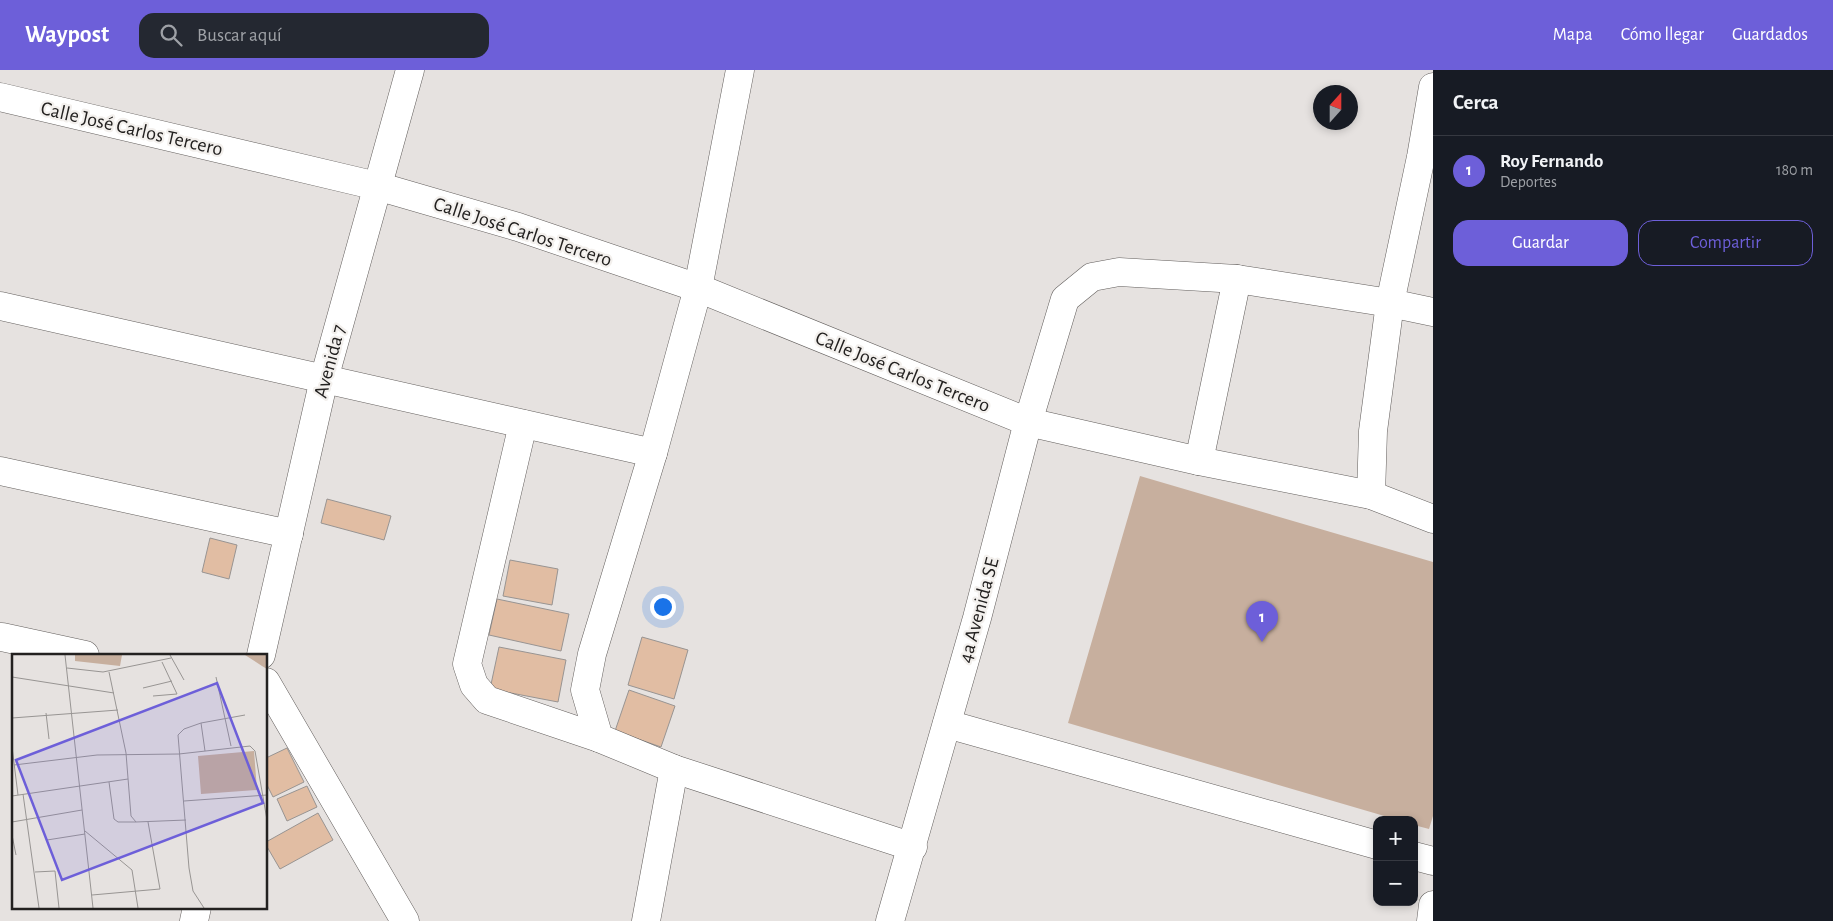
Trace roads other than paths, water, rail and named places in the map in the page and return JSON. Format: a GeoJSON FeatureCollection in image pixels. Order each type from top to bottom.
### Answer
{"type":"FeatureCollection","features":[{"type":"Feature","properties":{"kind":"street","name":"Avenida 7"},"geometry":{"type":"LineString","coordinates":[[261,654],[324,379],[410,70]]}},
{"type":"Feature","properties":{"kind":"street"},"geometry":{"type":"LineString","coordinates":[[599,738],[584,690],[592,654],[653,453],[698,288],[740,70]]}},
{"type":"Feature","properties":{"kind":"street"},"geometry":{"type":"LineString","coordinates":[[1371,495],[1373,431],[1390,303],[1421,156],[1433,87]]}},
{"type":"Feature","properties":{"kind":"street","name":"Calle José Carlos Tercero"},"geometry":{"type":"LineString","coordinates":[[0,97],[377,186],[518,227],[698,288],[1028,422],[1199,461],[1371,495],[1433,519]]}},
{"type":"Feature","properties":{"kind":"street","name":"4a Avenida SE"},"geometry":{"type":"LineString","coordinates":[[890,921],[913,847],[977,618],[1028,422],[1065,299],[1092,277],[1118,272],[1237,279]]}},
{"type":"Feature","properties":{"kind":"street"},"geometry":{"type":"LineString","coordinates":[[1199,461],[1237,279],[1390,303],[1433,312]]}},
{"type":"Feature","properties":{"kind":"street"},"geometry":{"type":"LineString","coordinates":[[0,306],[653,453]]}},
{"type":"Feature","properties":{"kind":"street"},"geometry":{"type":"LineString","coordinates":[[524,424],[467,664],[474,685],[487,700],[599,738],[674,769],[913,847]]}},
{"type":"Feature","properties":{"kind":"street"},"geometry":{"type":"LineString","coordinates":[[0,471],[289,534]]}},
{"type":"Feature","properties":{"kind":"street"},"geometry":{"type":"LineString","coordinates":[[2,637],[80,654]]}},
{"type":"Feature","properties":{"kind":"street"},"geometry":{"type":"LineString","coordinates":[[268,685],[405,921]]}},
{"type":"Feature","properties":{"kind":"street"},"geometry":{"type":"LineString","coordinates":[[947,724],[1373,844]]}},
{"type":"Feature","properties":{"kind":"street"},"geometry":{"type":"LineString","coordinates":[[646,921],[674,769]]}},
{"type":"Feature","properties":{"kind":"street"},"geometry":{"type":"LineString","coordinates":[[1418,857],[1433,861]]}},
{"type":"Feature","properties":{"kind":"street"},"geometry":{"type":"LineString","coordinates":[[1431,921],[1433,905]]}},
{"type":"Feature","properties":{"kind":"street"},"geometry":{"type":"LineString","coordinates":[[194,921],[198,908]]}},
{"type":"Feature","properties":{"kind":"place","name":"Roy Fernando"},"geometry":{"type":"Point","coordinates":[1262,642]}}]}
